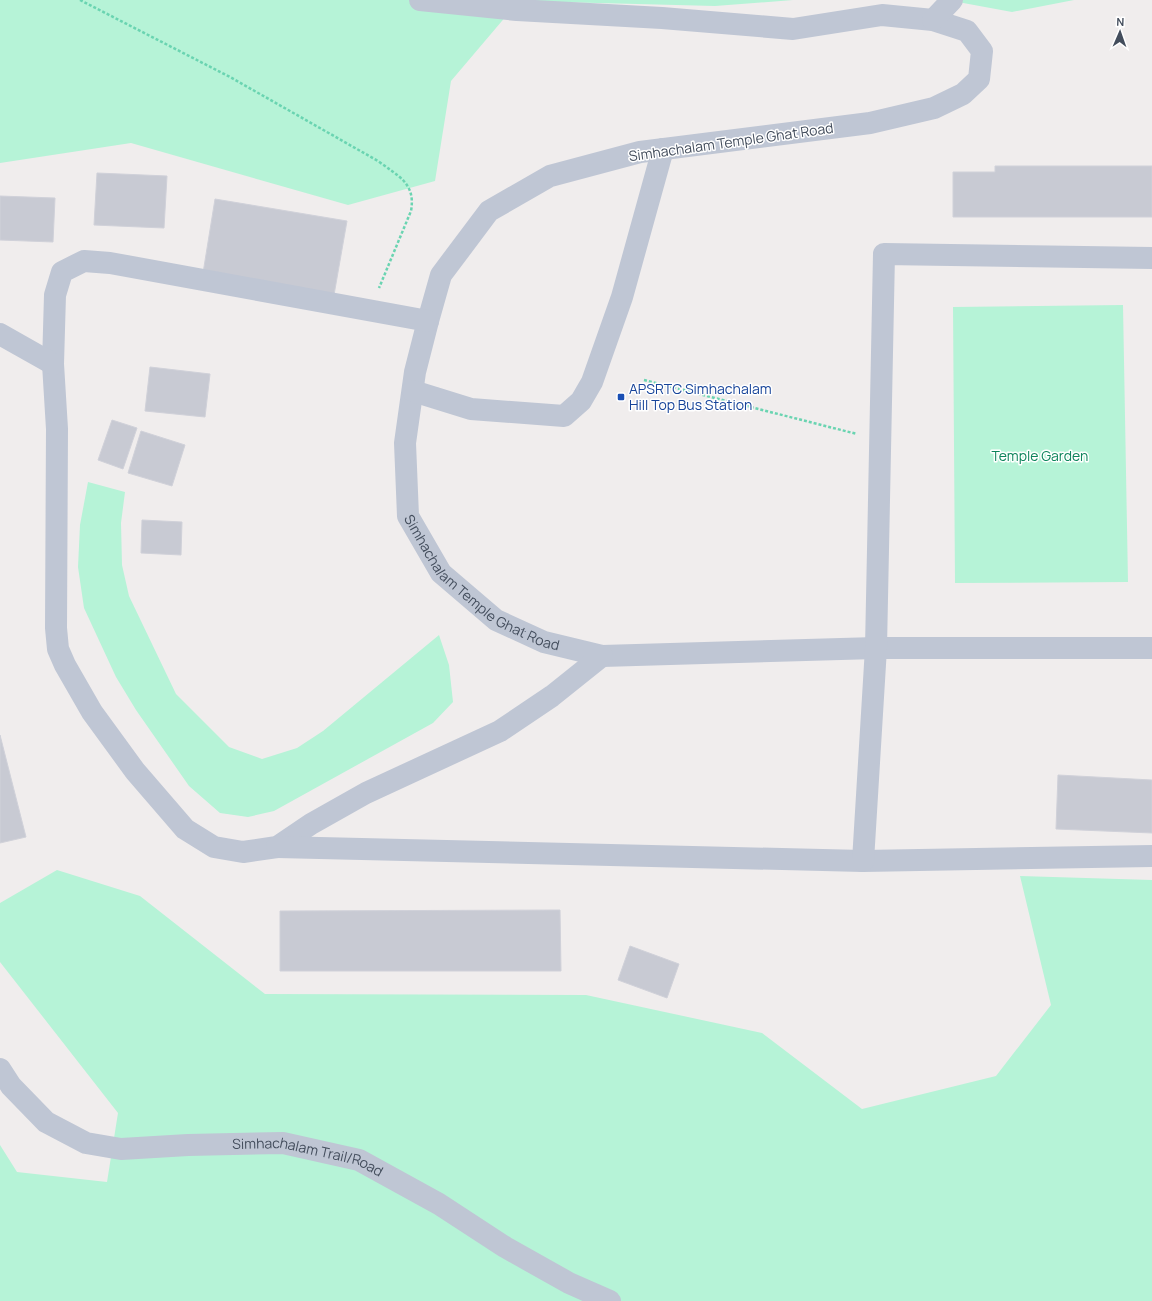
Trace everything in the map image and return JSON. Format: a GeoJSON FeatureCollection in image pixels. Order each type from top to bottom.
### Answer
{"type":"FeatureCollection","features":[{"type":"Feature","properties":{"kind":"street","name":"Simhachalam Temple Ghat Road"},"geometry":{"type":"LineString","coordinates":[[420,0],[517,10],[662,18],[793,29],[882,15],[933,20],[967,31],[982,51],[978,79],[963,94],[934,108],[870,123],[640,152],[550,176],[489,211],[441,275],[415,372],[405,443],[408,516],[441,573],[496,620],[544,642],[602,656],[876,648],[1152,648]]}},
{"type":"Feature","properties":{"kind":"street"},"geometry":{"type":"LineString","coordinates":[[933,20],[952,0]]}},
{"type":"Feature","properties":{"kind":"street"},"geometry":{"type":"LineString","coordinates":[[412,391],[471,409],[564,416],[581,401],[592,382],[622,296],[663,149]]}},
{"type":"Feature","properties":{"kind":"street"},"geometry":{"type":"LineString","coordinates":[[863,861],[876,648],[884,254],[1152,258]]}},
{"type":"Feature","properties":{"kind":"street"},"geometry":{"type":"LineString","coordinates":[[428,321],[110,263],[84,261],[62,272],[55,295],[53,364],[57,429],[56,628],[58,649],[65,665],[92,712],[135,772],[185,829],[214,847],[243,852],[277,847],[863,861],[1152,856]]}},
{"type":"Feature","properties":{"kind":"street"},"geometry":{"type":"LineString","coordinates":[[0,334],[53,364]]}},
{"type":"Feature","properties":{"kind":"street"},"geometry":{"type":"LineString","coordinates":[[277,847],[311,824],[366,793],[500,731],[552,696],[602,656]]}},
{"type":"Feature","properties":{"kind":"street","name":"Simhachalam Trail/Road"},"geometry":{"type":"LineString","coordinates":[[0,1069],[11,1086],[46,1122],[86,1143],[121,1149],[188,1145],[283,1143],[358,1160],[439,1204],[505,1247],[569,1283],[610,1301]]}},
{"type":"Feature","properties":{"kind":"path"},"geometry":{"type":"LineString","coordinates":[[80,0],[230,77],[378,161],[401,178],[410,189],[413,199],[410,211],[370,310]]}},
{"type":"Feature","properties":{"kind":"path"},"geometry":{"type":"LineString","coordinates":[[644,380],[880,440]]}},
{"type":"Feature","properties":{"kind":"green space"},"geometry":{"type":"Polygon","coordinates":[[[0,0],[793,0],[715,6],[519,1],[451,81],[435,181],[348,205],[131,143],[0,163],[0,0]]]}},
{"type":"Feature","properties":{"kind":"green space"},"geometry":{"type":"Polygon","coordinates":[[[947,0],[1074,0],[1012,12],[947,0]]]}},
{"type":"Feature","properties":{"kind":"green space","name":"Temple Garden"},"geometry":{"type":"Polygon","coordinates":[[[1123,305],[1128,582],[955,583],[953,307],[1123,305]]]}},
{"type":"Feature","properties":{"kind":"green space"},"geometry":{"type":"Polygon","coordinates":[[[88,482],[125,492],[121,523],[122,565],[129,596],[176,694],[229,747],[262,759],[297,748],[323,731],[439,635],[449,665],[453,702],[433,723],[274,811],[248,817],[220,813],[189,786],[136,710],[116,677],[84,608],[78,567],[80,525],[88,482]]]}},
{"type":"Feature","properties":{"kind":"green space"},"geometry":{"type":"Polygon","coordinates":[[[57,870],[140,896],[265,994],[586,995],[762,1033],[862,1109],[996,1076],[1051,1005],[1020,876],[1152,880],[1152,1301],[0,1301],[0,1145],[17,1172],[107,1182],[118,1113],[0,962],[0,903],[57,870]]]}},
{"type":"Feature","properties":{"kind":"building"},"geometry":{"type":"Polygon","coordinates":[[[995,166],[1152,166],[1152,217],[953,217],[953,172],[995,172],[995,166]]]}},
{"type":"Feature","properties":{"kind":"building"},"geometry":{"type":"Polygon","coordinates":[[[97,173],[167,176],[164,228],[94,225],[97,173]]]}},
{"type":"Feature","properties":{"kind":"building"},"geometry":{"type":"Polygon","coordinates":[[[0,196],[55,198],[53,242],[0,240],[0,196]]]}},
{"type":"Feature","properties":{"kind":"building"},"geometry":{"type":"Polygon","coordinates":[[[215,199],[347,221],[334,295],[203,273],[215,199]]]}},
{"type":"Feature","properties":{"kind":"building"},"geometry":{"type":"Polygon","coordinates":[[[150,367],[210,374],[205,417],[145,411],[150,367]]]}},
{"type":"Feature","properties":{"kind":"building"},"geometry":{"type":"Polygon","coordinates":[[[112,420],[137,428],[123,469],[98,460],[112,420]]]}},
{"type":"Feature","properties":{"kind":"building"},"geometry":{"type":"Polygon","coordinates":[[[141,431],[185,445],[172,486],[128,473],[141,431]]]}},
{"type":"Feature","properties":{"kind":"building"},"geometry":{"type":"Polygon","coordinates":[[[142,520],[182,522],[181,555],[141,553],[142,520]]]}},
{"type":"Feature","properties":{"kind":"building"},"geometry":{"type":"Polygon","coordinates":[[[0,735],[26,837],[0,843],[0,735]]]}},
{"type":"Feature","properties":{"kind":"building"},"geometry":{"type":"Polygon","coordinates":[[[1058,775],[1152,780],[1152,833],[1056,829],[1058,775]]]}},
{"type":"Feature","properties":{"kind":"building"},"geometry":{"type":"Polygon","coordinates":[[[560,910],[561,971],[280,971],[280,911],[560,910]]]}},
{"type":"Feature","properties":{"kind":"building"},"geometry":{"type":"Polygon","coordinates":[[[630,946],[679,964],[667,998],[618,980],[630,946]]]}},
{"type":"Feature","properties":{"kind":"place","name":"APSRTC Simhachalam Hill Top Bus Station"},"geometry":{"type":"Point","coordinates":[621,397]}}]}
